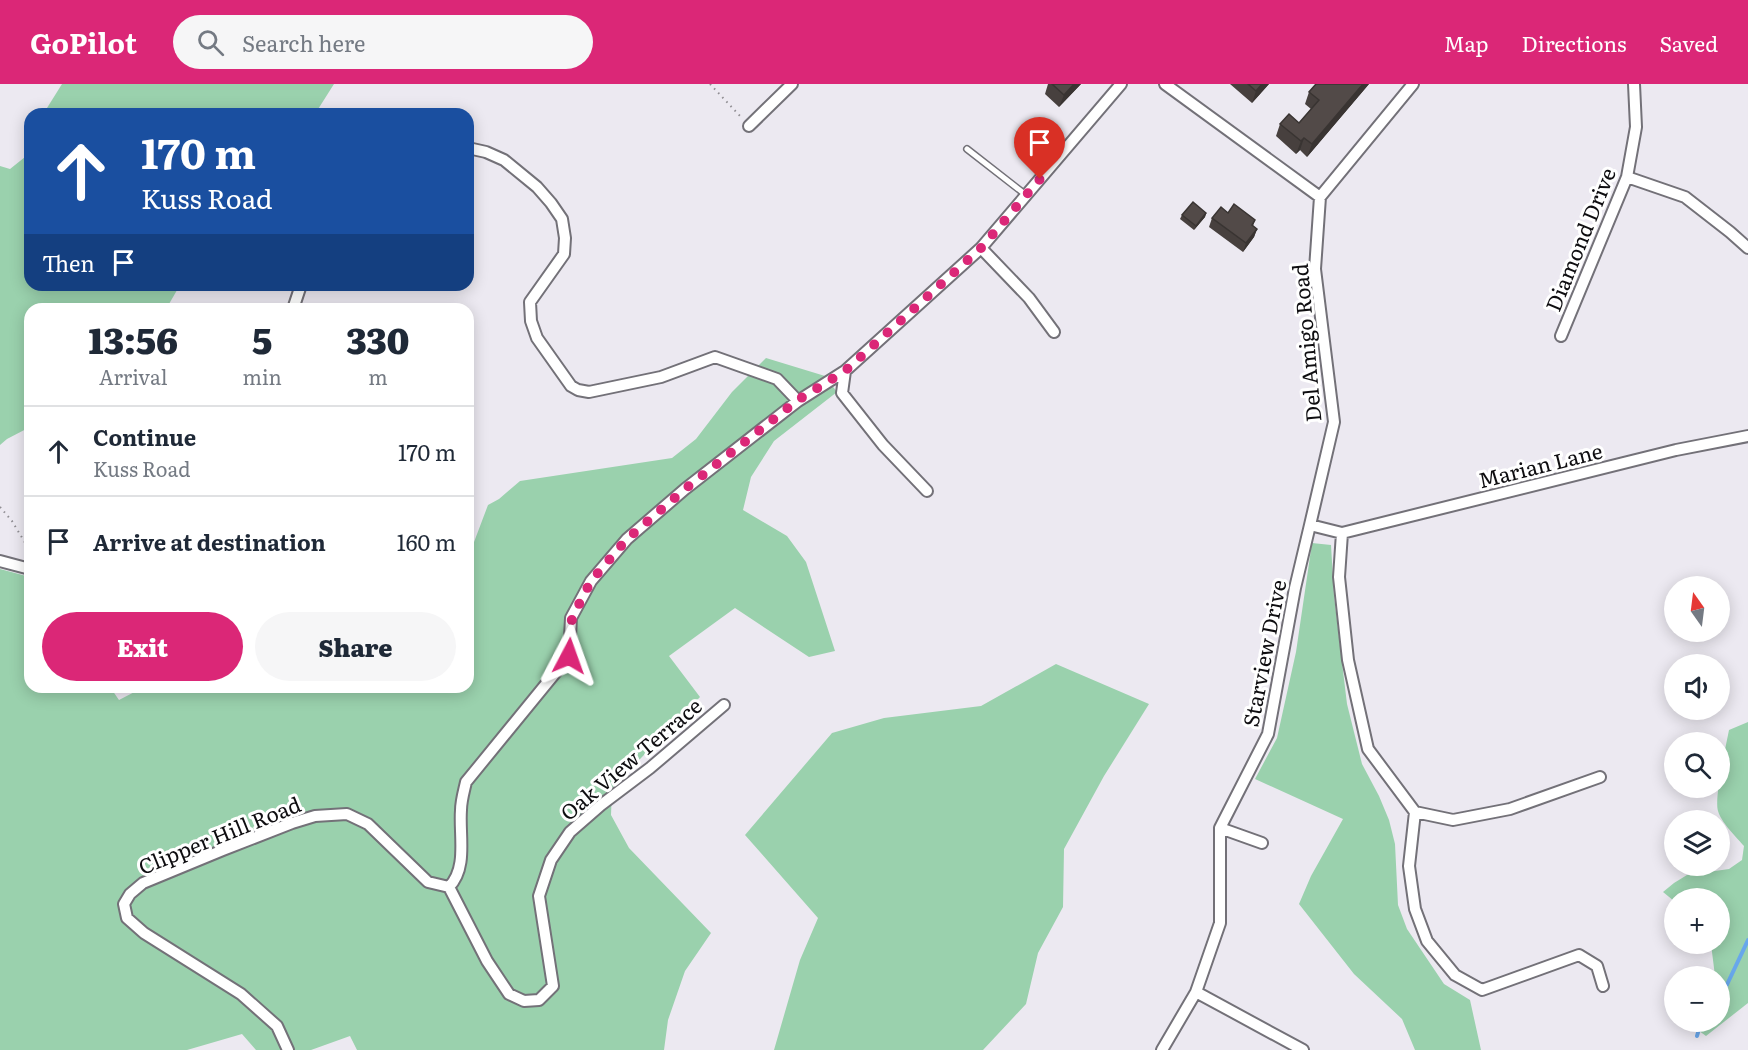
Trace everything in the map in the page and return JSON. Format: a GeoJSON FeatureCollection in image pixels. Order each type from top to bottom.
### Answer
{"type":"FeatureCollection","features":[{"type":"Feature","properties":{"kind":"street"},"geometry":{"type":"LineString","coordinates":[[749,126],[792,84]]}},
{"type":"Feature","properties":{"kind":"street"},"geometry":{"type":"LineString","coordinates":[[448,887],[454,882],[461,862],[460,808],[466,782],[569,656],[572,618],[591,581],[627,539],[685,489],[798,400],[845,371],[981,248],[1121,84]]}},
{"type":"Feature","properties":{"kind":"street"},"geometry":{"type":"LineString","coordinates":[[1165,84],[1320,197],[1413,84]]}},
{"type":"Feature","properties":{"kind":"street","name":"Diamond Drive"},"geometry":{"type":"LineString","coordinates":[[1560,336],[1627,177],[1636,127],[1634,84]]}},
{"type":"Feature","properties":{"kind":"street"},"geometry":{"type":"LineString","coordinates":[[474,149],[504,160],[537,187],[562,219],[565,238],[564,254],[530,302],[531,321],[537,338],[571,386],[589,392],[661,377],[715,357],[777,379],[798,400]]}},
{"type":"Feature","properties":{"kind":"street"},"geometry":{"type":"LineString","coordinates":[[1627,177],[1685,197],[1748,248]]}},
{"type":"Feature","properties":{"kind":"street","name":"Del Amigo Road"},"geometry":{"type":"LineString","coordinates":[[1310,525],[1334,422],[1315,269],[1320,197]]}},
{"type":"Feature","properties":{"kind":"street"},"geometry":{"type":"LineString","coordinates":[[981,248],[1029,298],[1054,332]]}},
{"type":"Feature","properties":{"kind":"street"},"geometry":{"type":"LineString","coordinates":[[845,371],[842,393],[883,445],[927,491]]}},
{"type":"Feature","properties":{"kind":"street","name":"Marian Lane"},"geometry":{"type":"LineString","coordinates":[[1342,533],[1676,450],[1748,436]]}},
{"type":"Feature","properties":{"kind":"street"},"geometry":{"type":"LineString","coordinates":[[1310,525],[1342,533],[1339,577],[1348,660],[1368,749],[1415,812],[1453,820],[1510,809],[1600,777]]}},
{"type":"Feature","properties":{"kind":"street","name":"Starview Drive"},"geometry":{"type":"LineString","coordinates":[[1162,1050],[1196,992],[1220,923],[1220,828],[1268,734],[1295,588],[1310,525]]}},
{"type":"Feature","properties":{"kind":"street"},"geometry":{"type":"LineString","coordinates":[[0,561],[24,567]]}},
{"type":"Feature","properties":{"kind":"street","name":"Oak View Terrace"},"geometry":{"type":"LineString","coordinates":[[448,887],[487,961],[509,994],[524,1000],[539,1000],[553,986],[539,896],[551,860],[570,832],[724,705]]}},
{"type":"Feature","properties":{"kind":"street"},"geometry":{"type":"LineString","coordinates":[[1415,812],[1409,866],[1415,909],[1427,941],[1455,975],[1482,990],[1579,956],[1597,966],[1603,986]]}},
{"type":"Feature","properties":{"kind":"street","name":"Clipper Hill Road"},"geometry":{"type":"LineString","coordinates":[[288,1050],[277,1026],[241,994],[144,933],[127,918],[124,904],[130,894],[143,883],[292,823],[315,816],[347,814],[368,824],[428,882],[448,887]]}},
{"type":"Feature","properties":{"kind":"street"},"geometry":{"type":"LineString","coordinates":[[1220,828],[1262,843]]}},
{"type":"Feature","properties":{"kind":"street"},"geometry":{"type":"LineString","coordinates":[[1196,992],[1303,1050]]}},
{"type":"Feature","properties":{"kind":"lane"},"geometry":{"type":"LineString","coordinates":[[966,148],[1026,195]]}},
{"type":"Feature","properties":{"kind":"path"},"geometry":{"type":"LineString","coordinates":[[710,84],[749,126]]}},
{"type":"Feature","properties":{"kind":"path"},"geometry":{"type":"LineString","coordinates":[[0,507],[24,541]]}},
{"type":"Feature","properties":{"kind":"green space"},"geometry":{"type":"Polygon","coordinates":[[[62,84],[334,84],[319,108],[47,108],[62,84]]]}},
{"type":"Feature","properties":{"kind":"green space"},"geometry":{"type":"Polygon","coordinates":[[[24,158],[24,291],[177,291],[170,303],[24,303],[24,430],[0,445],[0,166],[10,169],[24,158]]]}},
{"type":"Feature","properties":{"kind":"green space"},"geometry":{"type":"Polygon","coordinates":[[[766,358],[825,376],[837,392],[774,441],[751,477],[743,510],[787,536],[806,562],[835,651],[809,657],[735,608],[669,656],[700,697],[612,788],[611,815],[629,848],[711,933],[685,971],[668,1020],[664,1050],[357,1050],[350,1036],[311,1050],[256,1050],[242,1034],[187,1050],[0,1050],[0,569],[24,575],[24,693],[114,693],[119,700],[132,693],[474,693],[474,542],[488,505],[520,481],[672,458],[696,439],[732,392],[766,358]]]}},
{"type":"Feature","properties":{"kind":"green space"},"geometry":{"type":"Polygon","coordinates":[[[1312,543],[1331,545],[1334,596],[1347,704],[1362,764],[1389,820],[1395,844],[1398,905],[1407,929],[1444,984],[1470,1000],[1481,1050],[1415,1050],[1402,1019],[1354,974],[1299,904],[1311,876],[1343,819],[1255,779],[1277,738],[1296,652],[1312,543]]]}},
{"type":"Feature","properties":{"kind":"green space"},"geometry":{"type":"Polygon","coordinates":[[[1056,664],[1149,704],[1104,776],[1064,849],[1063,907],[1038,953],[1026,1004],[983,1050],[774,1050],[800,960],[818,918],[745,835],[832,733],[884,718],[981,706],[1056,664]]]}},
{"type":"Feature","properties":{"kind":"green space"},"geometry":{"type":"Polygon","coordinates":[[[1748,722],[1748,1003],[1730,1017],[1730,966],[1714,966],[1712,954],[1730,954],[1730,888],[1668,888],[1685,876],[1730,876],[1730,868],[1742,860],[1744,846],[1730,830],[1730,810],[1718,810],[1717,804],[1718,798],[1730,798],[1729,730],[1748,722]]]}},
{"type":"Feature","properties":{"kind":"building"},"geometry":{"type":"Polygon","coordinates":[[[1052,84],[1074,84],[1064,95],[1052,84]]]}},
{"type":"Feature","properties":{"kind":"building"},"geometry":{"type":"Polygon","coordinates":[[[1248,84],[1262,84],[1256,91],[1248,84]]]}},
{"type":"Feature","properties":{"kind":"building"},"geometry":{"type":"Polygon","coordinates":[[[1316,84],[1363,84],[1312,144],[1304,138],[1301,141],[1280,124],[1289,114],[1299,123],[1319,100],[1309,92],[1316,84]]]}},
{"type":"Feature","properties":{"kind":"building"},"geometry":{"type":"Polygon","coordinates":[[[1193,202],[1206,213],[1196,226],[1182,215],[1193,202]]]}},
{"type":"Feature","properties":{"kind":"building"},"geometry":{"type":"Polygon","coordinates":[[[1234,204],[1255,220],[1252,225],[1257,229],[1246,243],[1212,218],[1221,207],[1228,213],[1234,204]]]}},
{"type":"Feature","properties":{"kind":"waterway"},"geometry":{"type":"LineString","coordinates":[[1730,978],[1748,940]]}},
{"type":"Feature","properties":{"kind":"waterway"},"geometry":{"type":"LineString","coordinates":[[1697,1036],[1698,1032]]}},
{"type":"Feature","properties":{"kind":"route"},"geometry":{"type":"LineString","coordinates":[[569,656],[572,618],[591,581],[627,539],[685,489],[798,400],[845,371],[981,248],[1040,179]]}}]}
